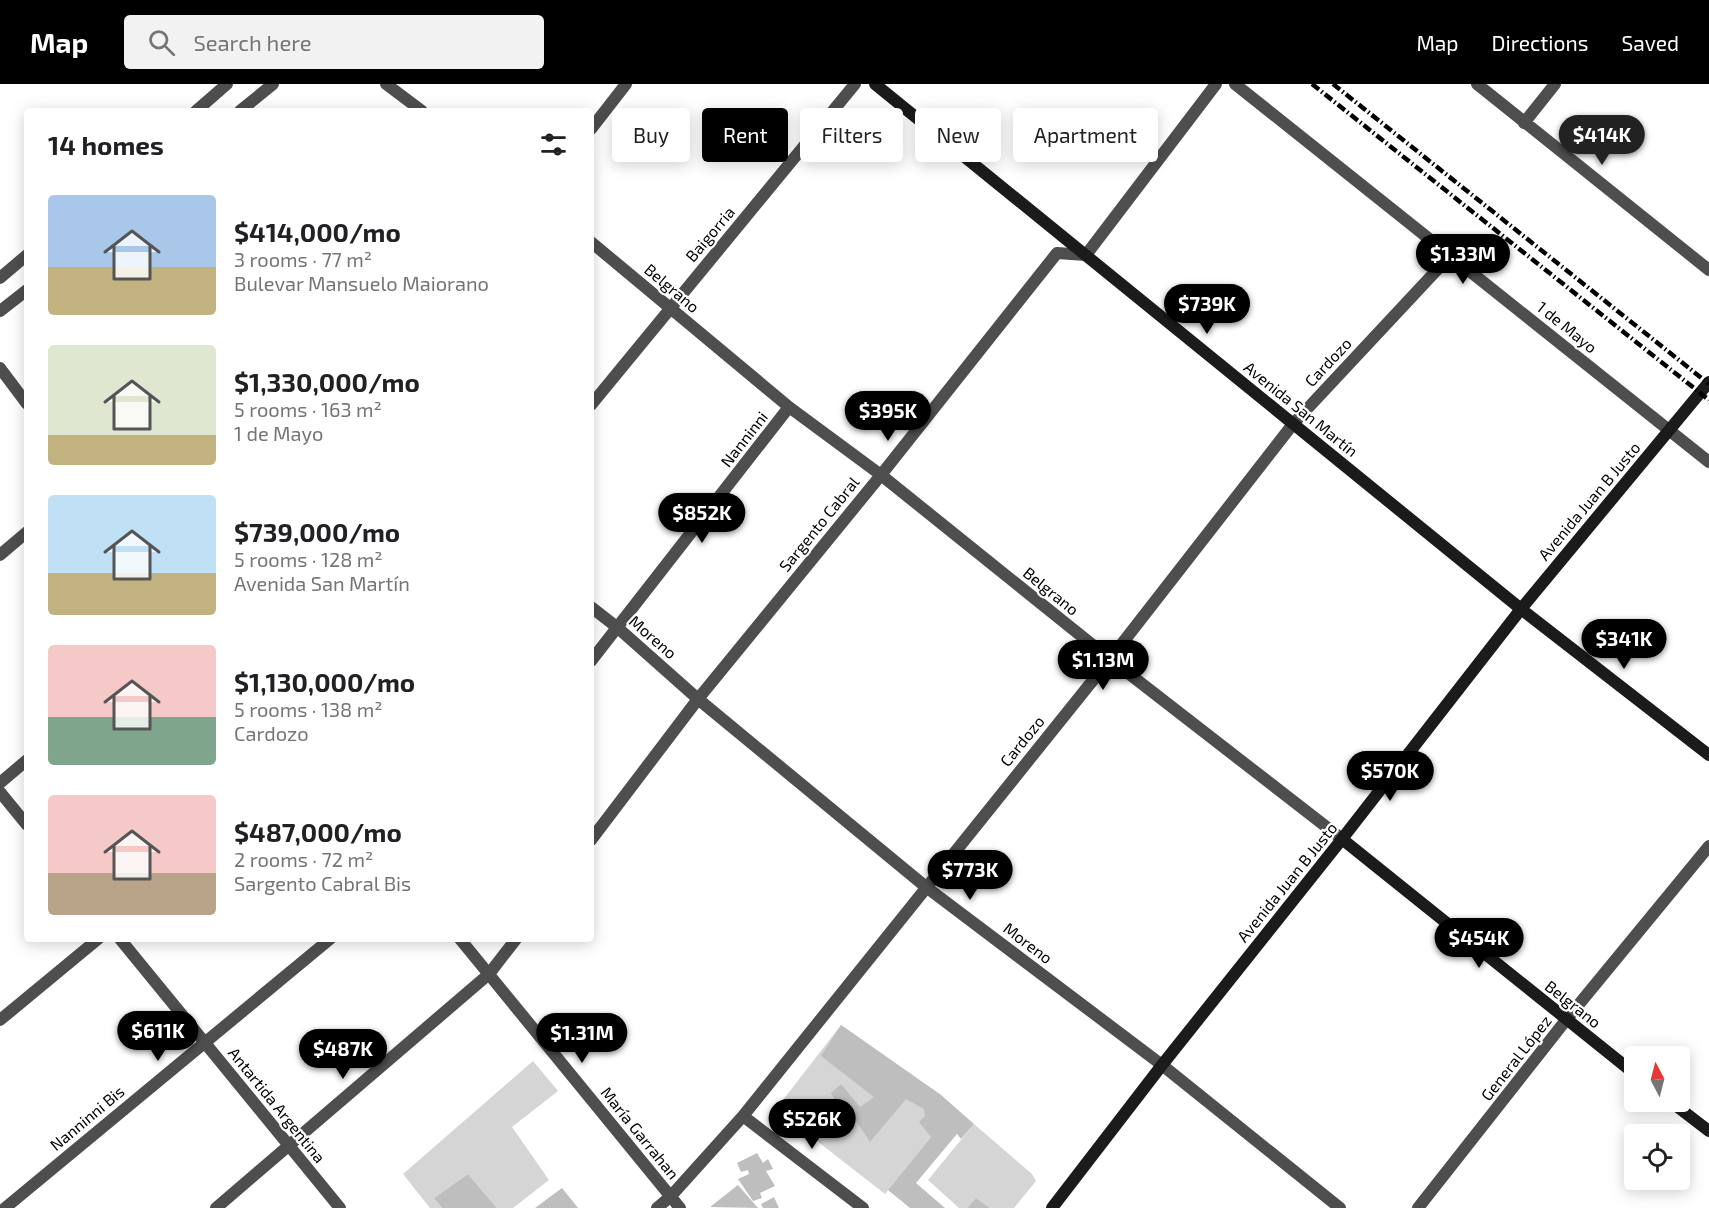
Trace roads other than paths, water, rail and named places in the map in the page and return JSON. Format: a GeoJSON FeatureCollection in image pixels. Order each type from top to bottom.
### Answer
{"type":"FeatureCollection","features":[{"type":"Feature","properties":{"kind":"street"},"geometry":{"type":"LineString","coordinates":[[199,108],[227,84]]}},
{"type":"Feature","properties":{"kind":"street"},"geometry":{"type":"LineString","coordinates":[[244,108],[273,84]]}},
{"type":"Feature","properties":{"kind":"street"},"geometry":{"type":"LineString","coordinates":[[386,84],[418,108]]}},
{"type":"Feature","properties":{"kind":"street"},"geometry":{"type":"LineString","coordinates":[[594,125],[626,84]]}},
{"type":"Feature","properties":{"kind":"street","name":"Baigorria"},"geometry":{"type":"LineString","coordinates":[[594,401],[855,84]]}},
{"type":"Feature","properties":{"kind":"street","name":"Avenida San Martín"},"geometry":{"type":"LineString","coordinates":[[875,84],[1521,609],[1709,755]]}},
{"type":"Feature","properties":{"kind":"street"},"geometry":{"type":"LineString","coordinates":[[1086,255],[1216,84]]}},
{"type":"Feature","properties":{"kind":"street","name":"1 de Mayo"},"geometry":{"type":"LineString","coordinates":[[1235,84],[1709,462]]}},
{"type":"Feature","properties":{"kind":"street"},"geometry":{"type":"LineString","coordinates":[[1477,84],[1709,270]]}},
{"type":"Feature","properties":{"kind":"street"},"geometry":{"type":"LineString","coordinates":[[1524,123],[1555,84]]}},
{"type":"Feature","properties":{"kind":"street","name":"Belgrano"},"geometry":{"type":"LineString","coordinates":[[594,245],[789,407],[881,475],[1110,659],[1342,839],[1624,1065]]}},
{"type":"Feature","properties":{"kind":"street","name":"Sargento Cabral"},"geometry":{"type":"LineString","coordinates":[[594,836],[698,699],[881,475],[1057,253],[1086,255]]}},
{"type":"Feature","properties":{"kind":"street","name":"Cardozo"},"geometry":{"type":"LineString","coordinates":[[657,1208],[671,1196],[743,1116],[1110,659],[1293,424],[1450,256]]}},
{"type":"Feature","properties":{"kind":"street"},"geometry":{"type":"LineString","coordinates":[[0,278],[24,258]]}},
{"type":"Feature","properties":{"kind":"street"},"geometry":{"type":"LineString","coordinates":[[0,311],[24,292]]}},
{"type":"Feature","properties":{"kind":"street"},"geometry":{"type":"LineString","coordinates":[[0,368],[24,400]]}},
{"type":"Feature","properties":{"kind":"street","name":"Avenida Juan B Justo"},"geometry":{"type":"LineString","coordinates":[[1052,1208],[1521,609],[1709,382]]}},
{"type":"Feature","properties":{"kind":"street","name":"Nanninni"},"geometry":{"type":"LineString","coordinates":[[594,657],[789,407]]}},
{"type":"Feature","properties":{"kind":"street"},"geometry":{"type":"LineString","coordinates":[[0,555],[24,535]]}},
{"type":"Feature","properties":{"kind":"street","name":"Moreno"},"geometry":{"type":"LineString","coordinates":[[594,609],[698,699],[926,887],[1162,1065],[1340,1208]]}},
{"type":"Feature","properties":{"kind":"street"},"geometry":{"type":"LineString","coordinates":[[0,783],[24,763]]}},
{"type":"Feature","properties":{"kind":"street"},"geometry":{"type":"LineString","coordinates":[[0,792],[24,821]]}},
{"type":"Feature","properties":{"kind":"street","name":"General López"},"geometry":{"type":"LineString","coordinates":[[1418,1208],[1566,1020],[1709,846]]}},
{"type":"Feature","properties":{"kind":"street"},"geometry":{"type":"LineString","coordinates":[[0,1020],[95,942]]}},
{"type":"Feature","properties":{"kind":"street","name":"Antartida Argentina"},"geometry":{"type":"LineString","coordinates":[[122,942],[340,1208]]}},
{"type":"Feature","properties":{"kind":"street","name":"Nanninni Bis"},"geometry":{"type":"LineString","coordinates":[[5,1208],[326,942]]}},
{"type":"Feature","properties":{"kind":"street","name":"María Garrahan"},"geometry":{"type":"LineString","coordinates":[[462,942],[680,1208]]}},
{"type":"Feature","properties":{"kind":"street"},"geometry":{"type":"LineString","coordinates":[[216,1208],[489,974],[514,942]]}},
{"type":"Feature","properties":{"kind":"street"},"geometry":{"type":"LineString","coordinates":[[1684,1112],[1709,1131]]}},
{"type":"Feature","properties":{"kind":"street"},"geometry":{"type":"LineString","coordinates":[[743,1116],[863,1208]]}},
{"type":"Feature","properties":{"kind":"railway"},"geometry":{"type":"LineString","coordinates":[[1312,84],[1709,400]]}},
{"type":"Feature","properties":{"kind":"railway"},"geometry":{"type":"LineString","coordinates":[[1333,84],[1709,384]]}}]}
